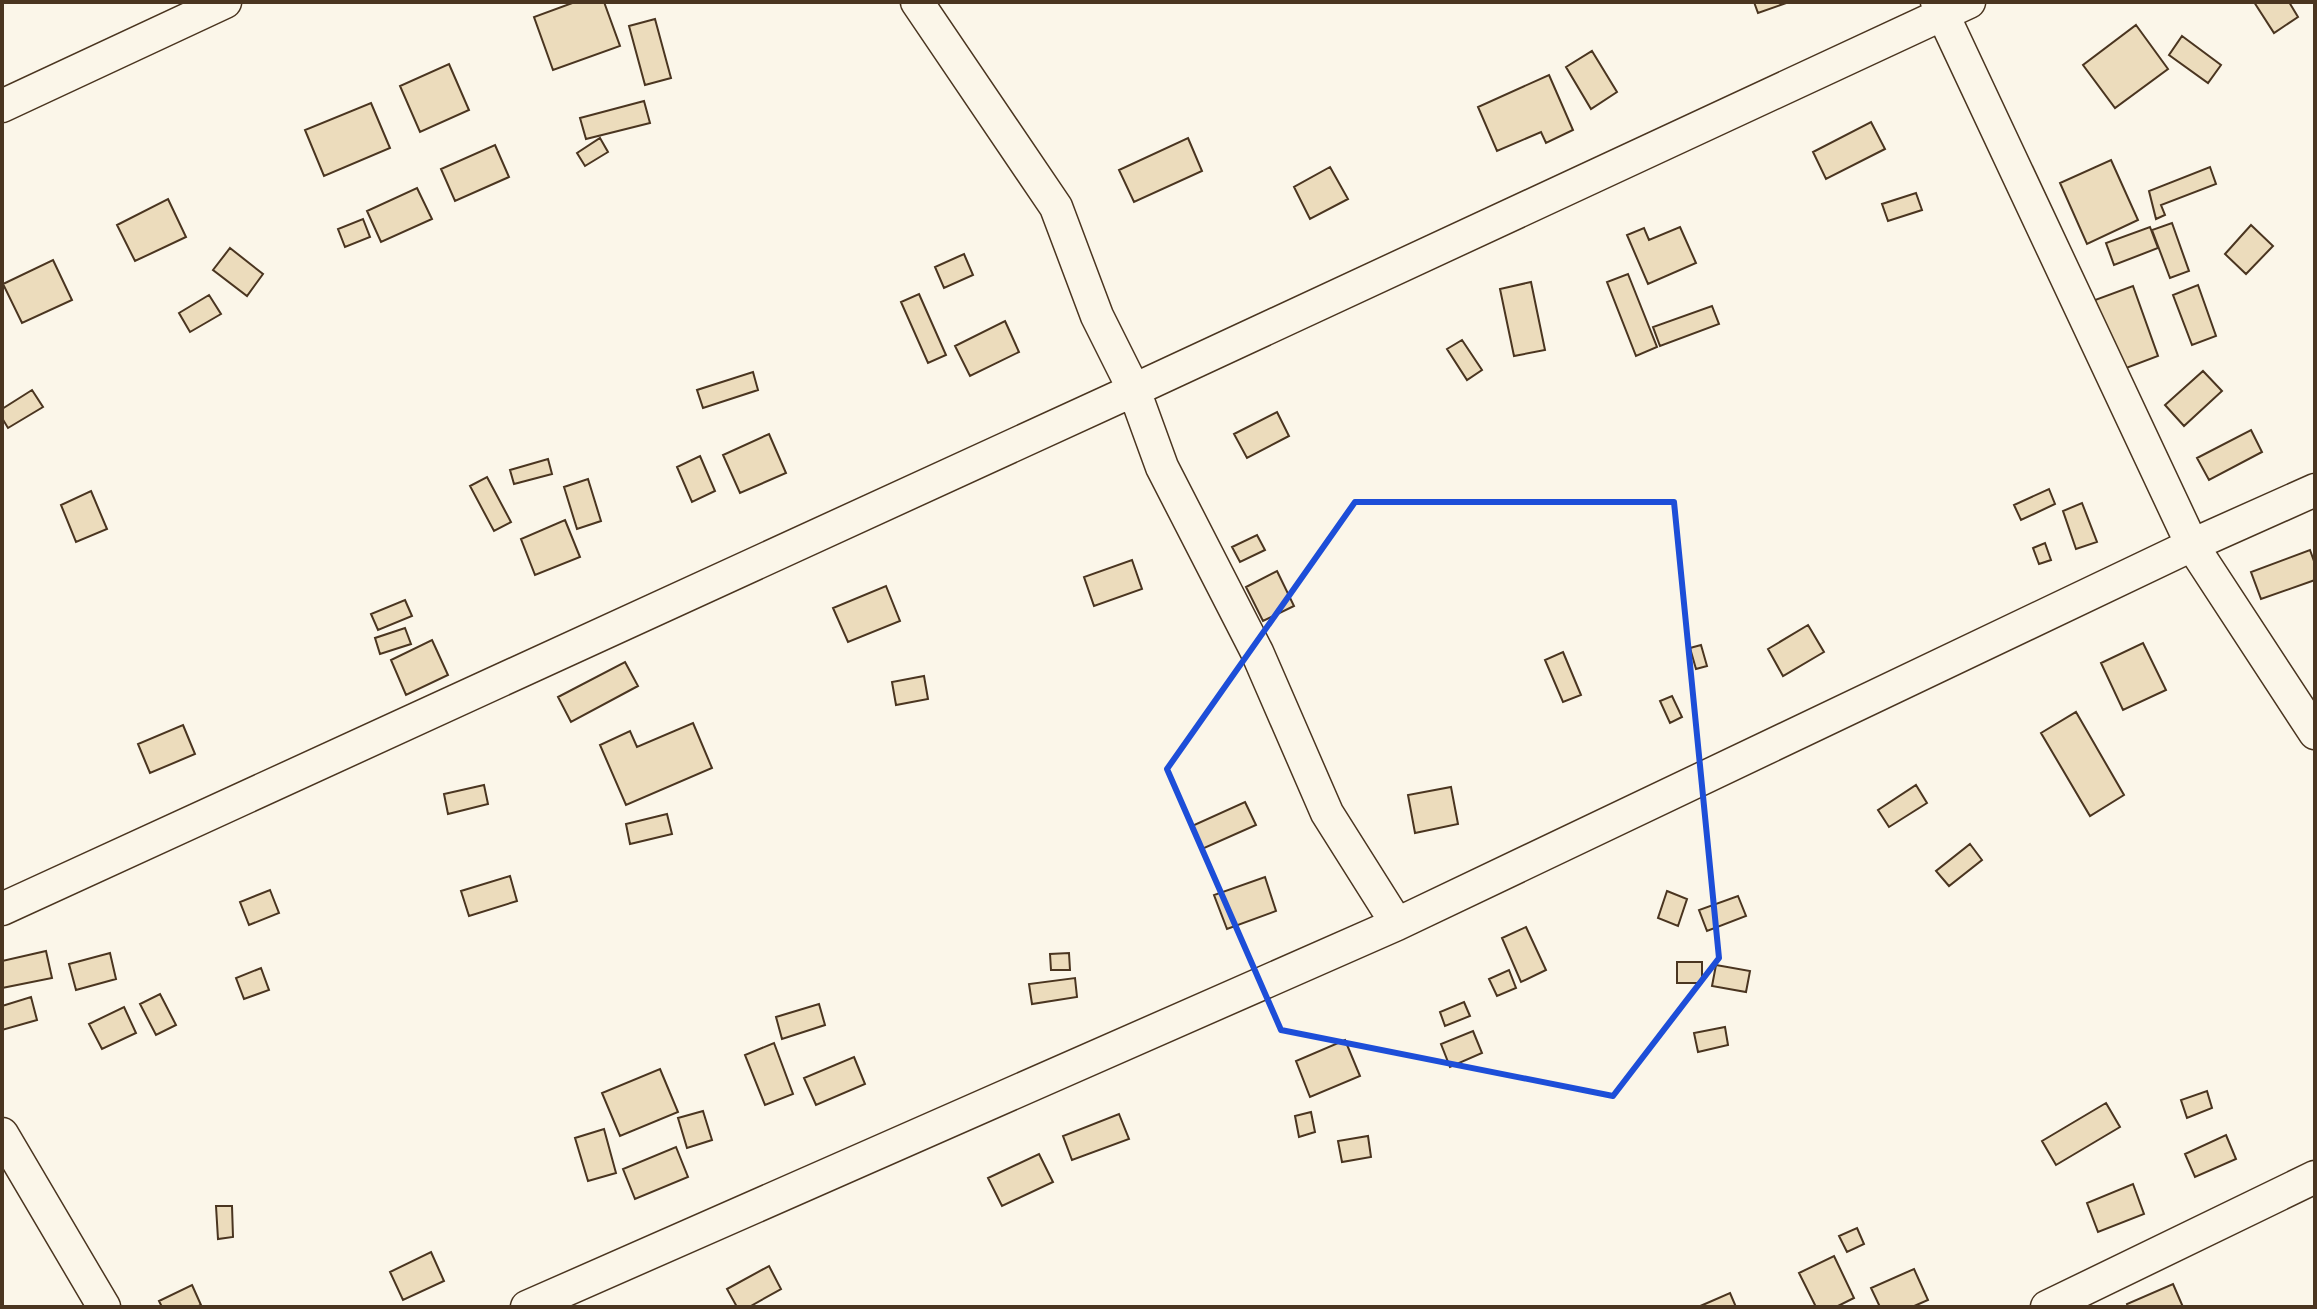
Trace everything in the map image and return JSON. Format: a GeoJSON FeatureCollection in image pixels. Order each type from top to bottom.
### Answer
{"type":"FeatureCollection","features":[{"type":"Feature","properties":{"kind":"street"},"geometry":{"type":"LineString","coordinates":[[2,106],[225,2]]}},
{"type":"Feature","properties":{"kind":"street"},"geometry":{"type":"LineString","coordinates":[[917,2],[1056,207],[1097,316],[1134,390],[1162,467],[1257,652],[1327,813],[1397,924]]}},
{"type":"Feature","properties":{"kind":"street"},"geometry":{"type":"LineString","coordinates":[[2,909],[1134,390],[1949,6],[2192,545],[2315,733]]}},
{"type":"Feature","properties":{"kind":"street"},"geometry":{"type":"LineString","coordinates":[[527,1307],[1397,924],[2192,545],[2315,490]]}},
{"type":"Feature","properties":{"kind":"street"},"geometry":{"type":"LineString","coordinates":[[2,1134],[104,1307]]}},
{"type":"Feature","properties":{"kind":"street"},"geometry":{"type":"LineString","coordinates":[[2047,1307],[2315,1177]]}},
{"type":"Feature","properties":{"kind":"highlighted area"},"geometry":{"type":"Polygon","coordinates":[[[1355,502],[1674,502],[1719,958],[1613,1096],[1281,1030],[1167,769],[1355,502]]]}},
{"type":"Feature","properties":{"kind":"building"},"geometry":{"type":"Polygon","coordinates":[[[575,2],[604,2],[620,46],[553,70],[534,17],[575,2]]]}},
{"type":"Feature","properties":{"kind":"building"},"geometry":{"type":"Polygon","coordinates":[[[1754,2],[1789,2],[1758,13],[1754,2]]]}},
{"type":"Feature","properties":{"kind":"building"},"geometry":{"type":"Polygon","coordinates":[[[2254,2],[2289,2],[2298,17],[2274,33],[2254,2]]]}},
{"type":"Feature","properties":{"kind":"building"},"geometry":{"type":"Polygon","coordinates":[[[655,19],[671,78],[645,85],[629,26],[655,19]]]}},
{"type":"Feature","properties":{"kind":"building"},"geometry":{"type":"Polygon","coordinates":[[[2136,25],[2168,69],[2115,108],[2083,65],[2136,25]]]}},
{"type":"Feature","properties":{"kind":"building"},"geometry":{"type":"Polygon","coordinates":[[[2182,36],[2221,65],[2208,83],[2169,55],[2182,36]]]}},
{"type":"Feature","properties":{"kind":"building"},"geometry":{"type":"Polygon","coordinates":[[[1592,51],[1617,92],[1591,109],[1566,67],[1592,51]]]}},
{"type":"Feature","properties":{"kind":"building"},"geometry":{"type":"Polygon","coordinates":[[[449,64],[469,110],[420,132],[400,86],[449,64]]]}},
{"type":"Feature","properties":{"kind":"building"},"geometry":{"type":"Polygon","coordinates":[[[1549,75],[1573,130],[1546,143],[1541,132],[1497,151],[1478,107],[1549,75]]]}},
{"type":"Feature","properties":{"kind":"building"},"geometry":{"type":"Polygon","coordinates":[[[644,101],[650,123],[586,139],[580,118],[644,101]]]}},
{"type":"Feature","properties":{"kind":"building"},"geometry":{"type":"Polygon","coordinates":[[[371,103],[390,148],[324,176],[305,130],[371,103]]]}},
{"type":"Feature","properties":{"kind":"building"},"geometry":{"type":"Polygon","coordinates":[[[1871,122],[1885,149],[1826,179],[1813,152],[1871,122]]]}},
{"type":"Feature","properties":{"kind":"building"},"geometry":{"type":"Polygon","coordinates":[[[600,138],[608,152],[585,166],[577,153],[600,138]]]}},
{"type":"Feature","properties":{"kind":"building"},"geometry":{"type":"Polygon","coordinates":[[[1188,138],[1202,171],[1134,202],[1119,170],[1188,138]]]}},
{"type":"Feature","properties":{"kind":"building"},"geometry":{"type":"Polygon","coordinates":[[[495,145],[509,177],[455,201],[441,169],[495,145]]]}},
{"type":"Feature","properties":{"kind":"building"},"geometry":{"type":"Polygon","coordinates":[[[2111,160],[2138,220],[2087,244],[2060,183],[2111,160]]]}},
{"type":"Feature","properties":{"kind":"building"},"geometry":{"type":"Polygon","coordinates":[[[1330,167],[1348,199],[1310,219],[1294,187],[1330,167]]]}},
{"type":"Feature","properties":{"kind":"building"},"geometry":{"type":"Polygon","coordinates":[[[2210,167],[2216,184],[2161,205],[2165,215],[2156,219],[2149,191],[2210,167]]]}},
{"type":"Feature","properties":{"kind":"building"},"geometry":{"type":"Polygon","coordinates":[[[417,188],[432,219],[381,242],[367,211],[417,188]]]}},
{"type":"Feature","properties":{"kind":"building"},"geometry":{"type":"Polygon","coordinates":[[[1916,193],[1922,210],[1888,221],[1882,204],[1916,193]]]}},
{"type":"Feature","properties":{"kind":"building"},"geometry":{"type":"Polygon","coordinates":[[[168,199],[186,237],[135,261],[117,225],[168,199]]]}},
{"type":"Feature","properties":{"kind":"building"},"geometry":{"type":"Polygon","coordinates":[[[363,219],[370,237],[345,247],[338,229],[363,219]]]}},
{"type":"Feature","properties":{"kind":"building"},"geometry":{"type":"Polygon","coordinates":[[[2172,223],[2189,271],[2170,278],[2152,230],[2172,223]]]}},
{"type":"Feature","properties":{"kind":"building"},"geometry":{"type":"Polygon","coordinates":[[[2251,225],[2273,246],[2246,274],[2225,254],[2251,225]]]}},
{"type":"Feature","properties":{"kind":"building"},"geometry":{"type":"Polygon","coordinates":[[[1680,227],[1696,263],[1648,284],[1627,235],[1644,228],[1649,240],[1680,227]]]}},
{"type":"Feature","properties":{"kind":"building"},"geometry":{"type":"Polygon","coordinates":[[[2150,227],[2158,248],[2114,265],[2106,243],[2150,227]]]}},
{"type":"Feature","properties":{"kind":"building"},"geometry":{"type":"Polygon","coordinates":[[[230,248],[263,274],[247,296],[213,270],[230,248]]]}},
{"type":"Feature","properties":{"kind":"building"},"geometry":{"type":"Polygon","coordinates":[[[964,254],[973,275],[944,288],[935,267],[964,254]]]}},
{"type":"Feature","properties":{"kind":"building"},"geometry":{"type":"Polygon","coordinates":[[[53,260],[72,300],[22,323],[3,284],[53,260]]]}},
{"type":"Feature","properties":{"kind":"building"},"geometry":{"type":"Polygon","coordinates":[[[1628,274],[1657,347],[1636,356],[1607,282],[1628,274]]]}},
{"type":"Feature","properties":{"kind":"building"},"geometry":{"type":"Polygon","coordinates":[[[1531,282],[1545,350],[1514,356],[1500,289],[1531,282]]]}},
{"type":"Feature","properties":{"kind":"building"},"geometry":{"type":"Polygon","coordinates":[[[2198,285],[2216,336],[2192,345],[2173,295],[2198,285]]]}},
{"type":"Feature","properties":{"kind":"building"},"geometry":{"type":"Polygon","coordinates":[[[2133,286],[2158,356],[2121,370],[2095,300],[2133,286]]]}},
{"type":"Feature","properties":{"kind":"building"},"geometry":{"type":"Polygon","coordinates":[[[919,294],[946,355],[928,363],[901,302],[919,294]]]}},
{"type":"Feature","properties":{"kind":"building"},"geometry":{"type":"Polygon","coordinates":[[[209,295],[221,314],[190,332],[179,313],[209,295]]]}},
{"type":"Feature","properties":{"kind":"building"},"geometry":{"type":"Polygon","coordinates":[[[1712,306],[1719,324],[1660,346],[1653,327],[1712,306]]]}},
{"type":"Feature","properties":{"kind":"building"},"geometry":{"type":"Polygon","coordinates":[[[1005,321],[1019,352],[970,376],[955,346],[1005,321]]]}},
{"type":"Feature","properties":{"kind":"building"},"geometry":{"type":"Polygon","coordinates":[[[1462,340],[1482,370],[1467,380],[1447,349],[1462,340]]]}},
{"type":"Feature","properties":{"kind":"building"},"geometry":{"type":"Polygon","coordinates":[[[2203,371],[2222,391],[2184,426],[2165,405],[2203,371]]]}},
{"type":"Feature","properties":{"kind":"building"},"geometry":{"type":"Polygon","coordinates":[[[753,372],[758,390],[703,408],[697,390],[753,372]]]}},
{"type":"Feature","properties":{"kind":"building"},"geometry":{"type":"Polygon","coordinates":[[[32,390],[43,407],[8,428],[2,418],[2,409],[32,390]]]}},
{"type":"Feature","properties":{"kind":"building"},"geometry":{"type":"Polygon","coordinates":[[[1277,412],[1289,436],[1247,458],[1234,434],[1277,412]]]}},
{"type":"Feature","properties":{"kind":"building"},"geometry":{"type":"Polygon","coordinates":[[[2251,430],[2262,452],[2209,480],[2197,458],[2251,430]]]}},
{"type":"Feature","properties":{"kind":"building"},"geometry":{"type":"Polygon","coordinates":[[[769,434],[786,473],[740,493],[723,455],[769,434]]]}},
{"type":"Feature","properties":{"kind":"building"},"geometry":{"type":"Polygon","coordinates":[[[700,456],[715,491],[692,502],[677,467],[700,456]]]}},
{"type":"Feature","properties":{"kind":"building"},"geometry":{"type":"Polygon","coordinates":[[[548,459],[552,474],[514,484],[510,470],[548,459]]]}},
{"type":"Feature","properties":{"kind":"building"},"geometry":{"type":"Polygon","coordinates":[[[487,477],[511,522],[494,531],[470,486],[487,477]]]}},
{"type":"Feature","properties":{"kind":"building"},"geometry":{"type":"Polygon","coordinates":[[[588,479],[601,521],[577,529],[564,487],[588,479]]]}},
{"type":"Feature","properties":{"kind":"building"},"geometry":{"type":"Polygon","coordinates":[[[2049,489],[2055,504],[2021,520],[2014,505],[2049,489]]]}},
{"type":"Feature","properties":{"kind":"building"},"geometry":{"type":"Polygon","coordinates":[[[91,491],[107,529],[76,542],[61,505],[91,491]]]}},
{"type":"Feature","properties":{"kind":"building"},"geometry":{"type":"Polygon","coordinates":[[[2082,503],[2097,542],[2076,549],[2063,511],[2082,503]]]}},
{"type":"Feature","properties":{"kind":"building"},"geometry":{"type":"Polygon","coordinates":[[[565,520],[580,557],[535,575],[521,539],[565,520]]]}},
{"type":"Feature","properties":{"kind":"building"},"geometry":{"type":"Polygon","coordinates":[[[1257,535],[1265,550],[1240,562],[1232,547],[1257,535]]]}},
{"type":"Feature","properties":{"kind":"building"},"geometry":{"type":"Polygon","coordinates":[[[2045,543],[2051,560],[2039,564],[2033,548],[2045,543]]]}},
{"type":"Feature","properties":{"kind":"building"},"geometry":{"type":"Polygon","coordinates":[[[2310,550],[2315,564],[2315,580],[2261,599],[2251,572],[2310,550]]]}},
{"type":"Feature","properties":{"kind":"building"},"geometry":{"type":"Polygon","coordinates":[[[1132,560],[1142,589],[1094,606],[1084,577],[1132,560]]]}},
{"type":"Feature","properties":{"kind":"building"},"geometry":{"type":"Polygon","coordinates":[[[1277,571],[1294,606],[1263,621],[1246,587],[1277,571]]]}},
{"type":"Feature","properties":{"kind":"building"},"geometry":{"type":"Polygon","coordinates":[[[886,586],[900,621],[848,642],[833,608],[886,586]]]}},
{"type":"Feature","properties":{"kind":"building"},"geometry":{"type":"Polygon","coordinates":[[[405,600],[412,616],[378,630],[371,614],[405,600]]]}},
{"type":"Feature","properties":{"kind":"building"},"geometry":{"type":"Polygon","coordinates":[[[1808,625],[1824,652],[1783,676],[1768,649],[1808,625]]]}},
{"type":"Feature","properties":{"kind":"building"},"geometry":{"type":"Polygon","coordinates":[[[405,628],[411,644],[380,654],[375,638],[405,628]]]}},
{"type":"Feature","properties":{"kind":"building"},"geometry":{"type":"Polygon","coordinates":[[[432,640],[448,675],[406,695],[391,660],[432,640]]]}},
{"type":"Feature","properties":{"kind":"building"},"geometry":{"type":"Polygon","coordinates":[[[2143,643],[2166,690],[2123,710],[2101,663],[2143,643]]]}},
{"type":"Feature","properties":{"kind":"building"},"geometry":{"type":"Polygon","coordinates":[[[1701,645],[1707,666],[1696,669],[1690,648],[1701,645]]]}},
{"type":"Feature","properties":{"kind":"building"},"geometry":{"type":"Polygon","coordinates":[[[1563,652],[1581,695],[1563,702],[1545,660],[1563,652]]]}},
{"type":"Feature","properties":{"kind":"building"},"geometry":{"type":"Polygon","coordinates":[[[625,662],[638,686],[571,722],[558,697],[625,662]]]}},
{"type":"Feature","properties":{"kind":"building"},"geometry":{"type":"Polygon","coordinates":[[[924,676],[928,699],[896,705],[892,682],[924,676]]]}},
{"type":"Feature","properties":{"kind":"building"},"geometry":{"type":"Polygon","coordinates":[[[1672,696],[1682,717],[1670,723],[1660,701],[1672,696]]]}},
{"type":"Feature","properties":{"kind":"building"},"geometry":{"type":"Polygon","coordinates":[[[2076,712],[2124,795],[2090,816],[2041,733],[2076,712]]]}},
{"type":"Feature","properties":{"kind":"building"},"geometry":{"type":"Polygon","coordinates":[[[693,723],[712,768],[626,805],[600,745],[630,731],[637,747],[693,723]]]}},
{"type":"Feature","properties":{"kind":"building"},"geometry":{"type":"Polygon","coordinates":[[[183,725],[195,754],[150,773],[138,744],[183,725]]]}},
{"type":"Feature","properties":{"kind":"building"},"geometry":{"type":"Polygon","coordinates":[[[484,785],[488,804],[448,814],[444,794],[484,785]]]}},
{"type":"Feature","properties":{"kind":"building"},"geometry":{"type":"Polygon","coordinates":[[[1916,785],[1927,803],[1889,827],[1878,810],[1916,785]]]}},
{"type":"Feature","properties":{"kind":"building"},"geometry":{"type":"Polygon","coordinates":[[[1451,787],[1458,824],[1415,833],[1408,795],[1451,787]]]}},
{"type":"Feature","properties":{"kind":"building"},"geometry":{"type":"Polygon","coordinates":[[[1245,802],[1256,825],[1202,849],[1192,826],[1245,802]]]}},
{"type":"Feature","properties":{"kind":"building"},"geometry":{"type":"Polygon","coordinates":[[[667,814],[672,834],[630,844],[626,824],[667,814]]]}},
{"type":"Feature","properties":{"kind":"building"},"geometry":{"type":"Polygon","coordinates":[[[1970,844],[1982,860],[1949,886],[1936,871],[1970,844]]]}},
{"type":"Feature","properties":{"kind":"building"},"geometry":{"type":"Polygon","coordinates":[[[510,876],[517,901],[469,916],[461,891],[510,876]]]}},
{"type":"Feature","properties":{"kind":"building"},"geometry":{"type":"Polygon","coordinates":[[[1265,877],[1276,911],[1227,929],[1214,895],[1265,877]]]}},
{"type":"Feature","properties":{"kind":"building"},"geometry":{"type":"Polygon","coordinates":[[[270,890],[279,913],[249,925],[240,902],[270,890]]]}},
{"type":"Feature","properties":{"kind":"building"},"geometry":{"type":"Polygon","coordinates":[[[1667,891],[1687,899],[1678,926],[1658,918],[1667,891]]]}},
{"type":"Feature","properties":{"kind":"building"},"geometry":{"type":"Polygon","coordinates":[[[1738,896],[1746,916],[1707,931],[1699,910],[1738,896]]]}},
{"type":"Feature","properties":{"kind":"building"},"geometry":{"type":"Polygon","coordinates":[[[1526,927],[1546,970],[1521,982],[1502,938],[1526,927]]]}},
{"type":"Feature","properties":{"kind":"building"},"geometry":{"type":"Polygon","coordinates":[[[46,951],[52,978],[2,988],[2,961],[46,951]]]}},
{"type":"Feature","properties":{"kind":"building"},"geometry":{"type":"Polygon","coordinates":[[[110,953],[116,979],[76,990],[69,964],[110,953]]]}},
{"type":"Feature","properties":{"kind":"building"},"geometry":{"type":"Polygon","coordinates":[[[1069,953],[1070,970],[1051,970],[1050,954],[1069,953]]]}},
{"type":"Feature","properties":{"kind":"building"},"geometry":{"type":"Polygon","coordinates":[[[1677,962],[1702,962],[1702,983],[1677,983],[1677,962]]]}},
{"type":"Feature","properties":{"kind":"building"},"geometry":{"type":"Polygon","coordinates":[[[1716,965],[1750,971],[1746,992],[1712,986],[1716,965]]]}},
{"type":"Feature","properties":{"kind":"building"},"geometry":{"type":"Polygon","coordinates":[[[261,968],[269,990],[244,999],[236,978],[261,968]]]}},
{"type":"Feature","properties":{"kind":"building"},"geometry":{"type":"Polygon","coordinates":[[[1509,970],[1516,988],[1497,996],[1489,979],[1509,970]]]}},
{"type":"Feature","properties":{"kind":"building"},"geometry":{"type":"Polygon","coordinates":[[[1075,978],[1077,997],[1032,1004],[1029,984],[1075,978]]]}},
{"type":"Feature","properties":{"kind":"building"},"geometry":{"type":"Polygon","coordinates":[[[160,994],[176,1025],[156,1035],[140,1004],[160,994]]]}},
{"type":"Feature","properties":{"kind":"building"},"geometry":{"type":"Polygon","coordinates":[[[31,997],[37,1020],[2,1030],[2,1006],[31,997]]]}},
{"type":"Feature","properties":{"kind":"building"},"geometry":{"type":"Polygon","coordinates":[[[1464,1002],[1470,1016],[1445,1026],[1440,1012],[1464,1002]]]}},
{"type":"Feature","properties":{"kind":"building"},"geometry":{"type":"Polygon","coordinates":[[[819,1004],[825,1025],[782,1039],[776,1017],[819,1004]]]}},
{"type":"Feature","properties":{"kind":"building"},"geometry":{"type":"Polygon","coordinates":[[[124,1007],[136,1033],[102,1049],[89,1024],[124,1007]]]}},
{"type":"Feature","properties":{"kind":"building"},"geometry":{"type":"Polygon","coordinates":[[[1725,1027],[1728,1045],[1698,1052],[1694,1033],[1725,1027]]]}},
{"type":"Feature","properties":{"kind":"building"},"geometry":{"type":"Polygon","coordinates":[[[1473,1031],[1482,1053],[1450,1067],[1441,1044],[1473,1031]]]}},
{"type":"Feature","properties":{"kind":"building"},"geometry":{"type":"Polygon","coordinates":[[[1345,1040],[1360,1076],[1310,1097],[1296,1061],[1345,1040]]]}},
{"type":"Feature","properties":{"kind":"building"},"geometry":{"type":"Polygon","coordinates":[[[774,1043],[793,1094],[765,1105],[745,1055],[774,1043]]]}},
{"type":"Feature","properties":{"kind":"building"},"geometry":{"type":"Polygon","coordinates":[[[854,1057],[865,1084],[816,1105],[804,1078],[854,1057]]]}},
{"type":"Feature","properties":{"kind":"building"},"geometry":{"type":"Polygon","coordinates":[[[660,1069],[678,1112],[620,1136],[602,1093],[660,1069]]]}},
{"type":"Feature","properties":{"kind":"building"},"geometry":{"type":"Polygon","coordinates":[[[2207,1091],[2212,1108],[2187,1118],[2181,1100],[2207,1091]]]}},
{"type":"Feature","properties":{"kind":"building"},"geometry":{"type":"Polygon","coordinates":[[[2106,1103],[2120,1127],[2056,1165],[2042,1141],[2106,1103]]]}},
{"type":"Feature","properties":{"kind":"building"},"geometry":{"type":"Polygon","coordinates":[[[703,1111],[712,1140],[687,1148],[678,1118],[703,1111]]]}},
{"type":"Feature","properties":{"kind":"building"},"geometry":{"type":"Polygon","coordinates":[[[1311,1112],[1315,1132],[1299,1137],[1295,1116],[1311,1112]]]}},
{"type":"Feature","properties":{"kind":"building"},"geometry":{"type":"Polygon","coordinates":[[[1119,1114],[1129,1139],[1072,1160],[1063,1136],[1119,1114]]]}},
{"type":"Feature","properties":{"kind":"building"},"geometry":{"type":"Polygon","coordinates":[[[604,1129],[616,1173],[588,1181],[575,1138],[604,1129]]]}},
{"type":"Feature","properties":{"kind":"building"},"geometry":{"type":"Polygon","coordinates":[[[2226,1135],[2236,1159],[2195,1177],[2185,1154],[2226,1135]]]}},
{"type":"Feature","properties":{"kind":"building"},"geometry":{"type":"Polygon","coordinates":[[[1368,1136],[1371,1157],[1342,1162],[1338,1141],[1368,1136]]]}},
{"type":"Feature","properties":{"kind":"building"},"geometry":{"type":"Polygon","coordinates":[[[676,1147],[688,1177],[635,1199],[623,1169],[676,1147]]]}},
{"type":"Feature","properties":{"kind":"building"},"geometry":{"type":"Polygon","coordinates":[[[1039,1154],[1053,1182],[1002,1206],[988,1178],[1039,1154]]]}},
{"type":"Feature","properties":{"kind":"building"},"geometry":{"type":"Polygon","coordinates":[[[2133,1184],[2144,1214],[2098,1232],[2087,1203],[2133,1184]]]}},
{"type":"Feature","properties":{"kind":"building"},"geometry":{"type":"Polygon","coordinates":[[[216,1206],[232,1206],[233,1237],[218,1239],[216,1206]]]}},
{"type":"Feature","properties":{"kind":"building"},"geometry":{"type":"Polygon","coordinates":[[[1857,1228],[1864,1244],[1847,1252],[1839,1236],[1857,1228]]]}},
{"type":"Feature","properties":{"kind":"building"},"geometry":{"type":"Polygon","coordinates":[[[431,1252],[444,1281],[403,1300],[390,1272],[431,1252]]]}},
{"type":"Feature","properties":{"kind":"building"},"geometry":{"type":"Polygon","coordinates":[[[1834,1256],[1854,1298],[1836,1307],[1816,1307],[1799,1273],[1834,1256]]]}},
{"type":"Feature","properties":{"kind":"building"},"geometry":{"type":"Polygon","coordinates":[[[769,1266],[781,1289],[749,1307],[737,1307],[727,1289],[769,1266]]]}},
{"type":"Feature","properties":{"kind":"building"},"geometry":{"type":"Polygon","coordinates":[[[1914,1269],[1928,1300],[1912,1307],[1880,1307],[1871,1288],[1914,1269]]]}},
{"type":"Feature","properties":{"kind":"building"},"geometry":{"type":"Polygon","coordinates":[[[2173,1284],[2183,1307],[2128,1307],[2127,1304],[2173,1284]]]}},
{"type":"Feature","properties":{"kind":"building"},"geometry":{"type":"Polygon","coordinates":[[[192,1285],[201,1305],[162,1307],[159,1301],[192,1285]]]}},
{"type":"Feature","properties":{"kind":"building"},"geometry":{"type":"Polygon","coordinates":[[[1730,1293],[1736,1307],[1698,1307],[1730,1293]]]}}]}
